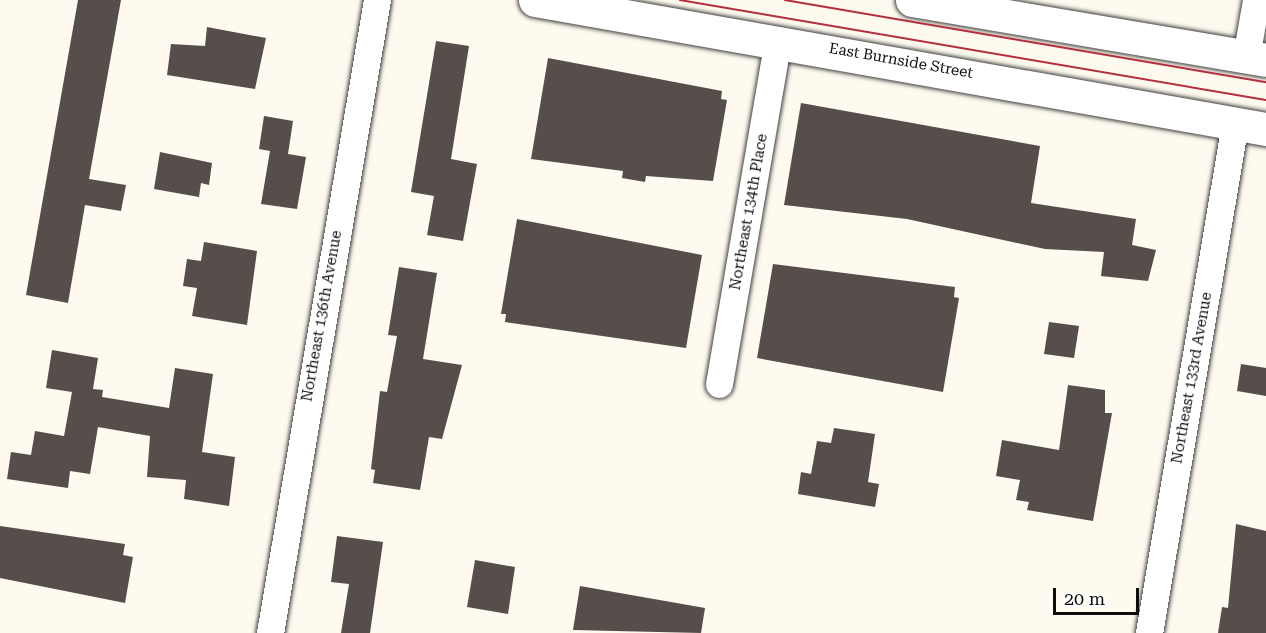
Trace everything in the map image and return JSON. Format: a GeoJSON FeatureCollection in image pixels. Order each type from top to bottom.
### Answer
{"type":"FeatureCollection","features":[{"type":"Feature","properties":{"kind":"street","name":"Northeast 136th Avenue"},"geometry":{"type":"LineString","coordinates":[[270,633],[377,0]]}},
{"type":"Feature","properties":{"kind":"street","name":"East Burnside Street"},"geometry":{"type":"LineString","coordinates":[[535,0],[778,40],[1251,126]]}},
{"type":"Feature","properties":{"kind":"street"},"geometry":{"type":"LineString","coordinates":[[912,0],[1256,58],[1256,0]]}},
{"type":"Feature","properties":{"kind":"street","name":"Northeast 134th Place"},"geometry":{"type":"LineString","coordinates":[[719,384],[778,40]]}},
{"type":"Feature","properties":{"kind":"street","name":"Northeast 133rd Avenue"},"geometry":{"type":"LineString","coordinates":[[1149,633],[1251,126]]}},
{"type":"Feature","properties":{"kind":"building"},"geometry":{"type":"Polygon","coordinates":[[[78,0],[121,0],[89,179],[126,185],[121,211],[85,205],[68,303],[26,295],[78,0]]]}},
{"type":"Feature","properties":{"kind":"building"},"geometry":{"type":"Polygon","coordinates":[[[207,27],[266,38],[255,89],[167,75],[171,44],[205,46],[207,27]]]}},
{"type":"Feature","properties":{"kind":"building"},"geometry":{"type":"Polygon","coordinates":[[[436,41],[469,46],[451,159],[477,164],[463,241],[427,235],[434,196],[411,192],[436,41]]]}},
{"type":"Feature","properties":{"kind":"building"},"geometry":{"type":"Polygon","coordinates":[[[548,58],[722,91],[721,99],[727,100],[713,181],[646,176],[645,182],[622,178],[623,171],[531,159],[548,58]]]}},
{"type":"Feature","properties":{"kind":"building"},"geometry":{"type":"Polygon","coordinates":[[[801,103],[1040,146],[1031,203],[1136,219],[1132,245],[1156,250],[1148,281],[1101,276],[1104,252],[1045,249],[907,219],[784,205],[801,103]]]}},
{"type":"Feature","properties":{"kind":"building"},"geometry":{"type":"Polygon","coordinates":[[[264,116],[293,121],[288,154],[306,157],[297,209],[261,204],[270,151],[259,149],[264,116]]]}},
{"type":"Feature","properties":{"kind":"building"},"geometry":{"type":"Polygon","coordinates":[[[160,152],[212,163],[209,185],[201,183],[199,197],[154,189],[160,152]]]}},
{"type":"Feature","properties":{"kind":"building"},"geometry":{"type":"Polygon","coordinates":[[[517,219],[702,255],[686,348],[505,322],[506,314],[501,314],[517,219]]]}},
{"type":"Feature","properties":{"kind":"building"},"geometry":{"type":"Polygon","coordinates":[[[204,242],[257,251],[247,325],[192,316],[197,288],[183,286],[187,259],[201,261],[204,242]]]}},
{"type":"Feature","properties":{"kind":"building"},"geometry":{"type":"Polygon","coordinates":[[[773,264],[955,287],[954,297],[959,298],[943,392],[757,358],[773,264]]]}},
{"type":"Feature","properties":{"kind":"building"},"geometry":{"type":"Polygon","coordinates":[[[399,267],[437,273],[423,359],[462,365],[442,439],[429,437],[420,490],[373,483],[375,470],[371,469],[380,391],[387,392],[397,336],[388,335],[399,267]]]}},
{"type":"Feature","properties":{"kind":"building"},"geometry":{"type":"Polygon","coordinates":[[[1049,322],[1079,326],[1074,358],[1044,354],[1049,322]]]}},
{"type":"Feature","properties":{"kind":"building"},"geometry":{"type":"Polygon","coordinates":[[[52,350],[98,358],[93,389],[103,390],[102,397],[169,408],[175,368],[213,374],[202,452],[235,457],[229,506],[184,499],[186,480],[147,477],[150,436],[98,427],[90,474],[70,471],[68,488],[7,479],[11,452],[31,455],[35,431],[64,436],[72,392],[46,388],[52,350]]]}},
{"type":"Feature","properties":{"kind":"building"},"geometry":{"type":"Polygon","coordinates":[[[1241,364],[1266,368],[1266,396],[1237,391],[1241,364]]]}},
{"type":"Feature","properties":{"kind":"building"},"geometry":{"type":"Polygon","coordinates":[[[1068,385],[1105,390],[1105,413],[1112,413],[1093,521],[1027,510],[1029,502],[1016,500],[1020,480],[996,476],[1002,440],[1059,450],[1068,385]]]}},
{"type":"Feature","properties":{"kind":"building"},"geometry":{"type":"Polygon","coordinates":[[[834,428],[875,434],[868,482],[879,484],[875,507],[798,494],[801,472],[811,474],[817,441],[831,443],[834,428]]]}},
{"type":"Feature","properties":{"kind":"building"},"geometry":{"type":"Polygon","coordinates":[[[1236,524],[1266,531],[1266,633],[1218,633],[1222,607],[1228,608],[1236,524]]]}},
{"type":"Feature","properties":{"kind":"building"},"geometry":{"type":"Polygon","coordinates":[[[0,526],[125,544],[123,555],[133,557],[125,603],[0,578],[0,526]]]}},
{"type":"Feature","properties":{"kind":"building"},"geometry":{"type":"Polygon","coordinates":[[[337,536],[383,542],[370,633],[341,633],[349,584],[331,582],[337,536]]]}},
{"type":"Feature","properties":{"kind":"building"},"geometry":{"type":"Polygon","coordinates":[[[475,560],[515,567],[508,614],[467,607],[475,560]]]}},
{"type":"Feature","properties":{"kind":"building"},"geometry":{"type":"Polygon","coordinates":[[[580,586],[705,608],[701,633],[573,630],[580,586]]]}},
{"type":"Feature","properties":{"kind":"tram line"},"geometry":{"type":"LineString","coordinates":[[680,0],[1266,100]]}},
{"type":"Feature","properties":{"kind":"tram line"},"geometry":{"type":"LineString","coordinates":[[785,0],[1266,82]]}}]}
